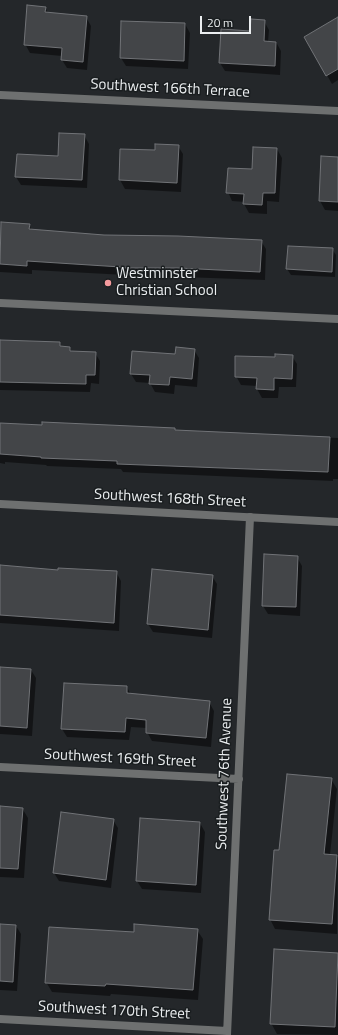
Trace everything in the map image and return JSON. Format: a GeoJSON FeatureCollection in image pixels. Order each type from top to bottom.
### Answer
{"type":"FeatureCollection","features":[{"type":"Feature","properties":{"kind":"street","name":"Southwest 166th Terrace"},"geometry":{"type":"LineString","coordinates":[[0,94],[338,111]]}},
{"type":"Feature","properties":{"kind":"street"},"geometry":{"type":"LineString","coordinates":[[0,303],[338,319]]}},
{"type":"Feature","properties":{"kind":"street","name":"Southwest 168th Street"},"geometry":{"type":"LineString","coordinates":[[0,504],[338,522]]}},
{"type":"Feature","properties":{"kind":"street","name":"Southwest 76th Avenue"},"geometry":{"type":"LineString","coordinates":[[227,1033],[250,517]]}},
{"type":"Feature","properties":{"kind":"street","name":"Southwest 169th Street"},"geometry":{"type":"LineString","coordinates":[[0,767],[239,779]]}},
{"type":"Feature","properties":{"kind":"street","name":"Southwest 170th Street"},"geometry":{"type":"LineString","coordinates":[[0,1019],[227,1033]]}},
{"type":"Feature","properties":{"kind":"building"},"geometry":{"type":"Polygon","coordinates":[[[27,5],[46,7],[45,12],[87,16],[83,62],[61,60],[62,48],[24,45],[27,5]]]}},
{"type":"Feature","properties":{"kind":"building"},"geometry":{"type":"Polygon","coordinates":[[[338,17],[338,69],[326,76],[304,37],[338,17]]]}},
{"type":"Feature","properties":{"kind":"building"},"geometry":{"type":"Polygon","coordinates":[[[251,19],[265,20],[264,41],[276,42],[275,66],[219,63],[221,29],[250,31],[251,19]]]}},
{"type":"Feature","properties":{"kind":"building"},"geometry":{"type":"Polygon","coordinates":[[[121,21],[185,23],[184,61],[120,58],[121,21]]]}},
{"type":"Feature","properties":{"kind":"building"},"geometry":{"type":"Polygon","coordinates":[[[59,133],[85,134],[82,180],[15,177],[17,154],[58,156],[59,133]]]}},
{"type":"Feature","properties":{"kind":"building"},"geometry":{"type":"Polygon","coordinates":[[[155,144],[179,145],[177,183],[119,180],[120,149],[155,150],[155,144]]]}},
{"type":"Feature","properties":{"kind":"building"},"geometry":{"type":"Polygon","coordinates":[[[253,147],[277,148],[275,193],[263,193],[262,205],[243,204],[244,194],[226,193],[228,168],[252,169],[253,147]]]}},
{"type":"Feature","properties":{"kind":"building"},"geometry":{"type":"Polygon","coordinates":[[[321,156],[338,157],[338,202],[319,201],[321,156]]]}},
{"type":"Feature","properties":{"kind":"building"},"geometry":{"type":"Polygon","coordinates":[[[1,222],[30,224],[29,229],[104,235],[178,236],[262,240],[260,272],[178,268],[121,268],[27,261],[27,266],[0,264],[1,222]]]}},
{"type":"Feature","properties":{"kind":"building"},"geometry":{"type":"Polygon","coordinates":[[[288,246],[333,248],[332,272],[286,269],[288,246]]]}},
{"type":"Feature","properties":{"kind":"building"},"geometry":{"type":"Polygon","coordinates":[[[0,340],[60,342],[60,346],[70,347],[70,351],[96,352],[95,375],[86,375],[86,384],[0,382],[0,340]]]}},
{"type":"Feature","properties":{"kind":"building"},"geometry":{"type":"Polygon","coordinates":[[[176,347],[195,349],[192,379],[170,377],[169,385],[149,384],[150,375],[130,374],[132,351],[175,354],[176,347]]]}},
{"type":"Feature","properties":{"kind":"building"},"geometry":{"type":"Polygon","coordinates":[[[275,354],[293,355],[292,379],[274,378],[274,390],[256,389],[257,378],[235,377],[235,356],[275,357],[275,354]]]}},
{"type":"Feature","properties":{"kind":"building"},"geometry":{"type":"Polygon","coordinates":[[[42,422],[330,437],[328,472],[117,464],[117,461],[41,458],[0,454],[0,423],[42,425],[42,422]]]}},
{"type":"Feature","properties":{"kind":"building"},"geometry":{"type":"Polygon","coordinates":[[[264,554],[298,556],[296,607],[262,606],[264,554]]]}},
{"type":"Feature","properties":{"kind":"building"},"geometry":{"type":"Polygon","coordinates":[[[0,565],[58,570],[58,568],[117,571],[114,623],[0,615],[0,565]]]}},
{"type":"Feature","properties":{"kind":"building"},"geometry":{"type":"Polygon","coordinates":[[[152,569],[213,575],[208,630],[147,624],[152,569]]]}},
{"type":"Feature","properties":{"kind":"building"},"geometry":{"type":"Polygon","coordinates":[[[0,667],[31,669],[27,728],[0,726],[0,667]]]}},
{"type":"Feature","properties":{"kind":"building"},"geometry":{"type":"Polygon","coordinates":[[[64,683],[127,686],[127,693],[210,701],[206,738],[146,733],[146,720],[126,718],[125,732],[61,729],[64,683]]]}},
{"type":"Feature","properties":{"kind":"building"},"geometry":{"type":"Polygon","coordinates":[[[287,774],[332,778],[324,854],[337,855],[332,924],[269,920],[274,850],[279,850],[287,774]]]}},
{"type":"Feature","properties":{"kind":"building"},"geometry":{"type":"Polygon","coordinates":[[[0,806],[23,808],[18,869],[0,868],[0,806]]]}},
{"type":"Feature","properties":{"kind":"building"},"geometry":{"type":"Polygon","coordinates":[[[61,812],[114,819],[106,880],[53,873],[61,812]]]}},
{"type":"Feature","properties":{"kind":"building"},"geometry":{"type":"Polygon","coordinates":[[[140,818],[200,822],[196,885],[136,881],[140,818]]]}},
{"type":"Feature","properties":{"kind":"building"},"geometry":{"type":"Polygon","coordinates":[[[0,924],[16,925],[13,982],[0,981],[0,924]]]}},
{"type":"Feature","properties":{"kind":"building"},"geometry":{"type":"Polygon","coordinates":[[[134,924],[198,929],[193,990],[106,984],[105,986],[45,983],[49,927],[134,932],[134,924]]]}},
{"type":"Feature","properties":{"kind":"building"},"geometry":{"type":"Polygon","coordinates":[[[274,949],[338,953],[335,1027],[270,1024],[274,949]]]}},
{"type":"Feature","properties":{"kind":"place","name":"Westminster Christian School"},"geometry":{"type":"Point","coordinates":[108,283]}}]}
